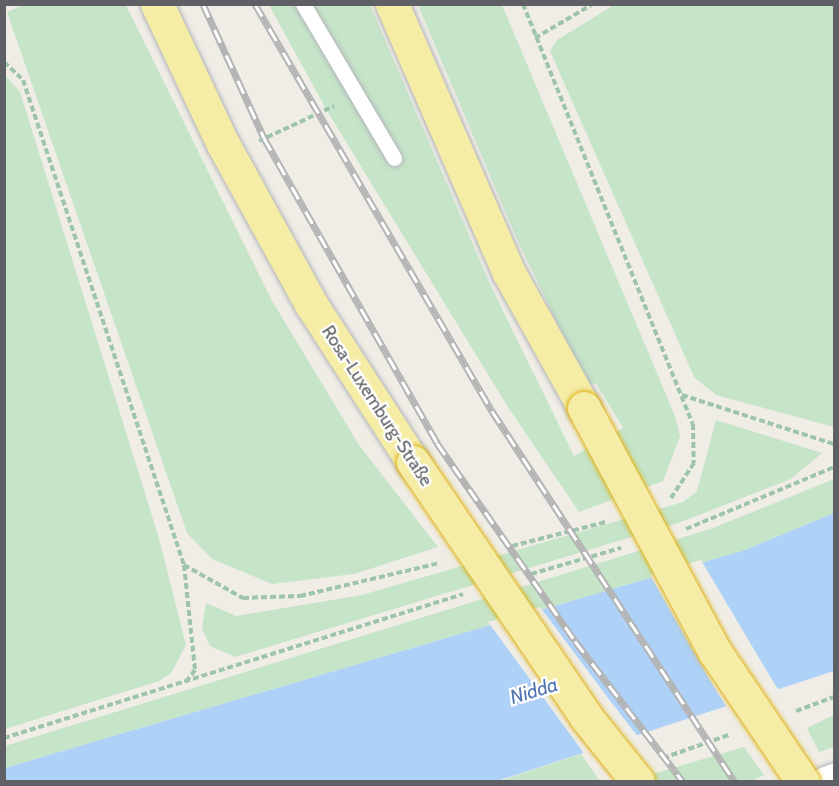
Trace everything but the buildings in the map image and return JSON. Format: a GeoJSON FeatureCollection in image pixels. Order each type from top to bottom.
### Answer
{"type":"FeatureCollection","features":[{"type":"Feature","properties":{"kind":"highway","name":"Rosa-Luxemburg-Straße"},"geometry":{"type":"LineString","coordinates":[[157,4],[223,144],[310,304],[413,462],[586,717],[644,772]]}},
{"type":"Feature","properties":{"kind":"highway"},"geometry":{"type":"LineString","coordinates":[[392,4],[509,273],[715,652],[803,782]]}},
{"type":"Feature","properties":{"kind":"street"},"geometry":{"type":"LineString","coordinates":[[826,782],[834,779]]}},
{"type":"Feature","properties":{"kind":"lane"},"geometry":{"type":"LineString","coordinates":[[303,4],[394,158]]}},
{"type":"Feature","properties":{"kind":"path"},"geometry":{"type":"LineString","coordinates":[[523,4],[682,395],[834,444]]}},
{"type":"Feature","properties":{"kind":"path"},"geometry":{"type":"LineString","coordinates":[[535,38],[593,4]]}},
{"type":"Feature","properties":{"kind":"path"},"geometry":{"type":"LineString","coordinates":[[4,62],[23,80],[184,565],[195,670],[186,682],[4,738]]}},
{"type":"Feature","properties":{"kind":"path"},"geometry":{"type":"LineString","coordinates":[[251,144],[357,97]]}},
{"type":"Feature","properties":{"kind":"path"},"geometry":{"type":"LineString","coordinates":[[288,127],[292,134]]}},
{"type":"Feature","properties":{"kind":"path"},"geometry":{"type":"LineString","coordinates":[[790,713],[834,697]]}},
{"type":"Feature","properties":{"kind":"path"},"geometry":{"type":"LineString","coordinates":[[644,772],[735,733]]}},
{"type":"Feature","properties":{"kind":"green space"},"geometry":{"type":"Polygon","coordinates":[[[25,4],[126,5],[271,299],[359,445],[438,547],[354,574],[272,584],[212,559],[187,533],[7,12],[25,4]]]}},
{"type":"Feature","properties":{"kind":"green space"},"geometry":{"type":"Polygon","coordinates":[[[269,5],[370,5],[489,282],[574,456],[623,428],[596,383],[587,385],[517,239],[418,5],[502,5],[675,416],[680,436],[663,481],[579,512],[506,404],[326,109],[269,5]]]}},
{"type":"Feature","properties":{"kind":"green space"},"geometry":{"type":"Polygon","coordinates":[[[614,5],[834,5],[834,427],[716,395],[694,377],[550,51],[557,40],[614,5]]]}},
{"type":"Feature","properties":{"kind":"green space"},"geometry":{"type":"Polygon","coordinates":[[[4,74],[20,92],[158,535],[186,645],[171,673],[159,681],[5,729],[4,74]]]}},
{"type":"Feature","properties":{"kind":"green space"},"geometry":{"type":"Polygon","coordinates":[[[716,420],[822,453],[791,479],[681,522],[235,657],[210,646],[202,628],[206,603],[236,616],[362,595],[683,502],[697,491],[716,420]]]}},
{"type":"Feature","properties":{"kind":"green space"},"geometry":{"type":"Polygon","coordinates":[[[834,479],[834,513],[745,550],[5,768],[5,746],[713,528],[834,479]]]}},
{"type":"Feature","properties":{"kind":"green space"},"geometry":{"type":"Polygon","coordinates":[[[834,715],[834,747],[819,752],[807,728],[834,715]]]}},
{"type":"Feature","properties":{"kind":"green space"},"geometry":{"type":"Polygon","coordinates":[[[744,747],[764,775],[750,782],[625,782],[744,747]]]}},
{"type":"Feature","properties":{"kind":"green space"},"geometry":{"type":"Polygon","coordinates":[[[581,754],[600,781],[497,782],[581,754]]]}},
{"type":"Feature","properties":{"kind":"water","name":"Nidda"},"geometry":{"type":"Polygon","coordinates":[[[834,513],[834,671],[497,781],[5,782],[5,768],[745,550],[834,513]]]}},
{"type":"Feature","properties":{"kind":"pier"},"geometry":{"type":"Polygon","coordinates":[[[701,560],[780,692],[728,709],[714,687],[650,575],[701,560]]]}},
{"type":"Feature","properties":{"kind":"pier"},"geometry":{"type":"Polygon","coordinates":[[[540,607],[639,738],[586,756],[488,622],[540,607]]]}},
{"type":"Feature","properties":{"kind":"railway"},"geometry":{"type":"LineString","coordinates":[[203,4],[264,138],[437,443],[575,641],[683,782]]}},
{"type":"Feature","properties":{"kind":"railway"},"geometry":{"type":"LineString","coordinates":[[255,4],[492,411],[735,782]]}}]}
